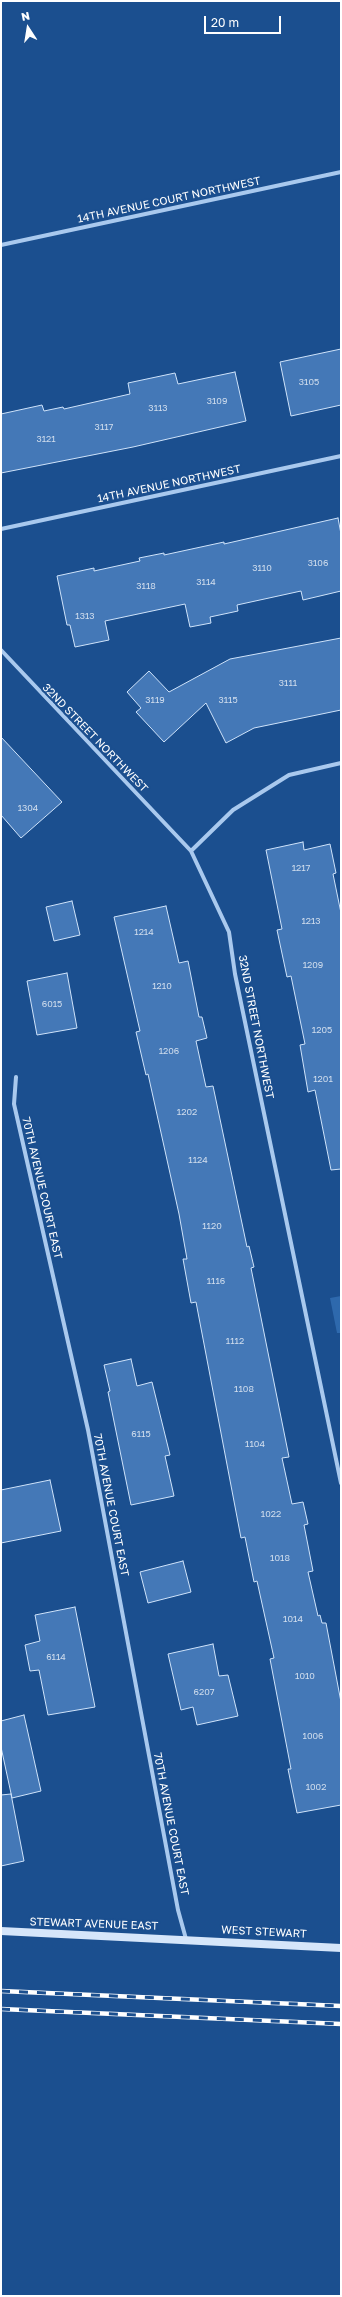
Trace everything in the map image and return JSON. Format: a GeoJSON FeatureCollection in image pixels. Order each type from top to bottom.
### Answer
{"type":"FeatureCollection","features":[{"type":"Feature","properties":{"kind":"street","name":"14TH AVENUE COURT NORTHWEST"},"geometry":{"type":"LineString","coordinates":[[1,245],[341,172]]}},
{"type":"Feature","properties":{"kind":"street","name":"14TH AVENUE NORTHWEST"},"geometry":{"type":"LineString","coordinates":[[1,529],[341,456]]}},
{"type":"Feature","properties":{"kind":"street","name":"32ND STREET NORTHWEST"},"geometry":{"type":"LineString","coordinates":[[1,650],[191,851],[229,932],[235,974],[341,1483]]}},
{"type":"Feature","properties":{"kind":"street"},"geometry":{"type":"LineString","coordinates":[[191,851],[233,810],[289,775],[341,763]]}},
{"type":"Feature","properties":{"kind":"street","name":"70TH AVENUE COURT EAST"},"geometry":{"type":"LineString","coordinates":[[16,1077],[14,1104],[88,1430],[178,1910],[186,1939]]}},
{"type":"Feature","properties":{"kind":"street","name":"STEWART AVENUE EAST"},"geometry":{"type":"LineString","coordinates":[[1,1931],[186,1939]]}},
{"type":"Feature","properties":{"kind":"street","name":"WEST STEWART"},"geometry":{"type":"LineString","coordinates":[[186,1939],[341,1948]]}},
{"type":"Feature","properties":{"kind":"shaded area"},"geometry":{"type":"Polygon","coordinates":[[[341,1296],[341,1333],[337,1333],[330,1298],[341,1296]]]}},
{"type":"Feature","properties":{"kind":"building"},"geometry":{"type":"Polygon","coordinates":[[[341,349],[341,405],[291,416],[280,362],[341,349]]]}},
{"type":"Feature","properties":{"kind":"building"},"geometry":{"type":"Polygon","coordinates":[[[235,372],[246,421],[133,447],[1,473],[1,414],[42,405],[44,411],[63,407],[64,409],[130,394],[128,383],[175,373],[178,384],[235,372]]]}},
{"type":"Feature","properties":{"kind":"building"},"geometry":{"type":"Polygon","coordinates":[[[338,518],[341,534],[341,591],[303,600],[301,591],[237,605],[238,611],[210,617],[211,623],[190,627],[185,604],[105,621],[109,640],[75,647],[70,625],[67,625],[57,576],[94,568],[94,571],[140,561],[139,558],[164,553],[164,555],[224,542],[224,544],[338,518]]]}},
{"type":"Feature","properties":{"kind":"building"},"geometry":{"type":"Polygon","coordinates":[[[341,638],[341,710],[254,728],[226,743],[206,703],[164,742],[136,712],[141,708],[127,692],[149,671],[169,692],[230,659],[341,638]]]}},
{"type":"Feature","properties":{"kind":"building"},"geometry":{"type":"Polygon","coordinates":[[[1,737],[62,802],[21,838],[1,815],[1,737]]]}},
{"type":"Feature","properties":{"kind":"building"},"geometry":{"type":"Polygon","coordinates":[[[303,842],[304,850],[330,844],[336,873],[333,874],[341,913],[341,1169],[331,1170],[315,1090],[308,1092],[300,1045],[305,1044],[291,976],[287,977],[277,930],[282,929],[266,850],[303,842]]]}},
{"type":"Feature","properties":{"kind":"building"},"geometry":{"type":"Polygon","coordinates":[[[72,901],[80,935],[54,941],[46,907],[72,901]]]}},
{"type":"Feature","properties":{"kind":"building"},"geometry":{"type":"Polygon","coordinates":[[[166,906],[179,963],[188,961],[199,1017],[202,1017],[207,1038],[196,1041],[206,1087],[213,1086],[247,1247],[249,1246],[254,1267],[251,1268],[289,1457],[282,1458],[292,1504],[303,1502],[308,1524],[304,1525],[313,1571],[308,1572],[318,1616],[320,1615],[322,1623],[326,1623],[341,1702],[341,1805],[297,1813],[288,1769],[291,1769],[270,1659],[274,1658],[257,1581],[254,1582],[245,1537],[241,1538],[196,1302],[191,1303],[183,1259],[187,1259],[179,1214],[148,1074],[146,1075],[136,1032],[140,1031],[114,917],[166,906]]]}},
{"type":"Feature","properties":{"kind":"building"},"geometry":{"type":"Polygon","coordinates":[[[67,973],[77,1028],[37,1035],[27,981],[67,973]]]}},
{"type":"Feature","properties":{"kind":"building"},"geometry":{"type":"Polygon","coordinates":[[[131,1359],[137,1386],[152,1382],[170,1455],[165,1456],[174,1496],[131,1505],[104,1365],[131,1359]]]}},
{"type":"Feature","properties":{"kind":"building"},"geometry":{"type":"Polygon","coordinates":[[[50,1480],[61,1531],[1,1543],[1,1490],[50,1480]]]}},
{"type":"Feature","properties":{"kind":"building"},"geometry":{"type":"Polygon","coordinates":[[[183,1561],[191,1592],[148,1603],[140,1572],[183,1561]]]}},
{"type":"Feature","properties":{"kind":"building"},"geometry":{"type":"Polygon","coordinates":[[[75,1607],[95,1707],[48,1715],[39,1670],[30,1671],[25,1645],[40,1641],[35,1615],[75,1607]]]}},
{"type":"Feature","properties":{"kind":"building"},"geometry":{"type":"Polygon","coordinates":[[[213,1644],[219,1676],[228,1675],[238,1716],[197,1725],[193,1707],[181,1710],[168,1654],[213,1644]]]}},
{"type":"Feature","properties":{"kind":"building"},"geometry":{"type":"Polygon","coordinates":[[[24,1715],[41,1791],[12,1798],[1,1747],[1,1721],[24,1715]]]}},
{"type":"Feature","properties":{"kind":"building"},"geometry":{"type":"Polygon","coordinates":[[[11,1794],[24,1861],[1,1866],[1,1795],[11,1794]]]}},
{"type":"Feature","properties":{"kind":"railway"},"geometry":{"type":"LineString","coordinates":[[1,1991],[341,2006]]}},
{"type":"Feature","properties":{"kind":"railway"},"geometry":{"type":"LineString","coordinates":[[1,2009],[341,2024]]}}]}
